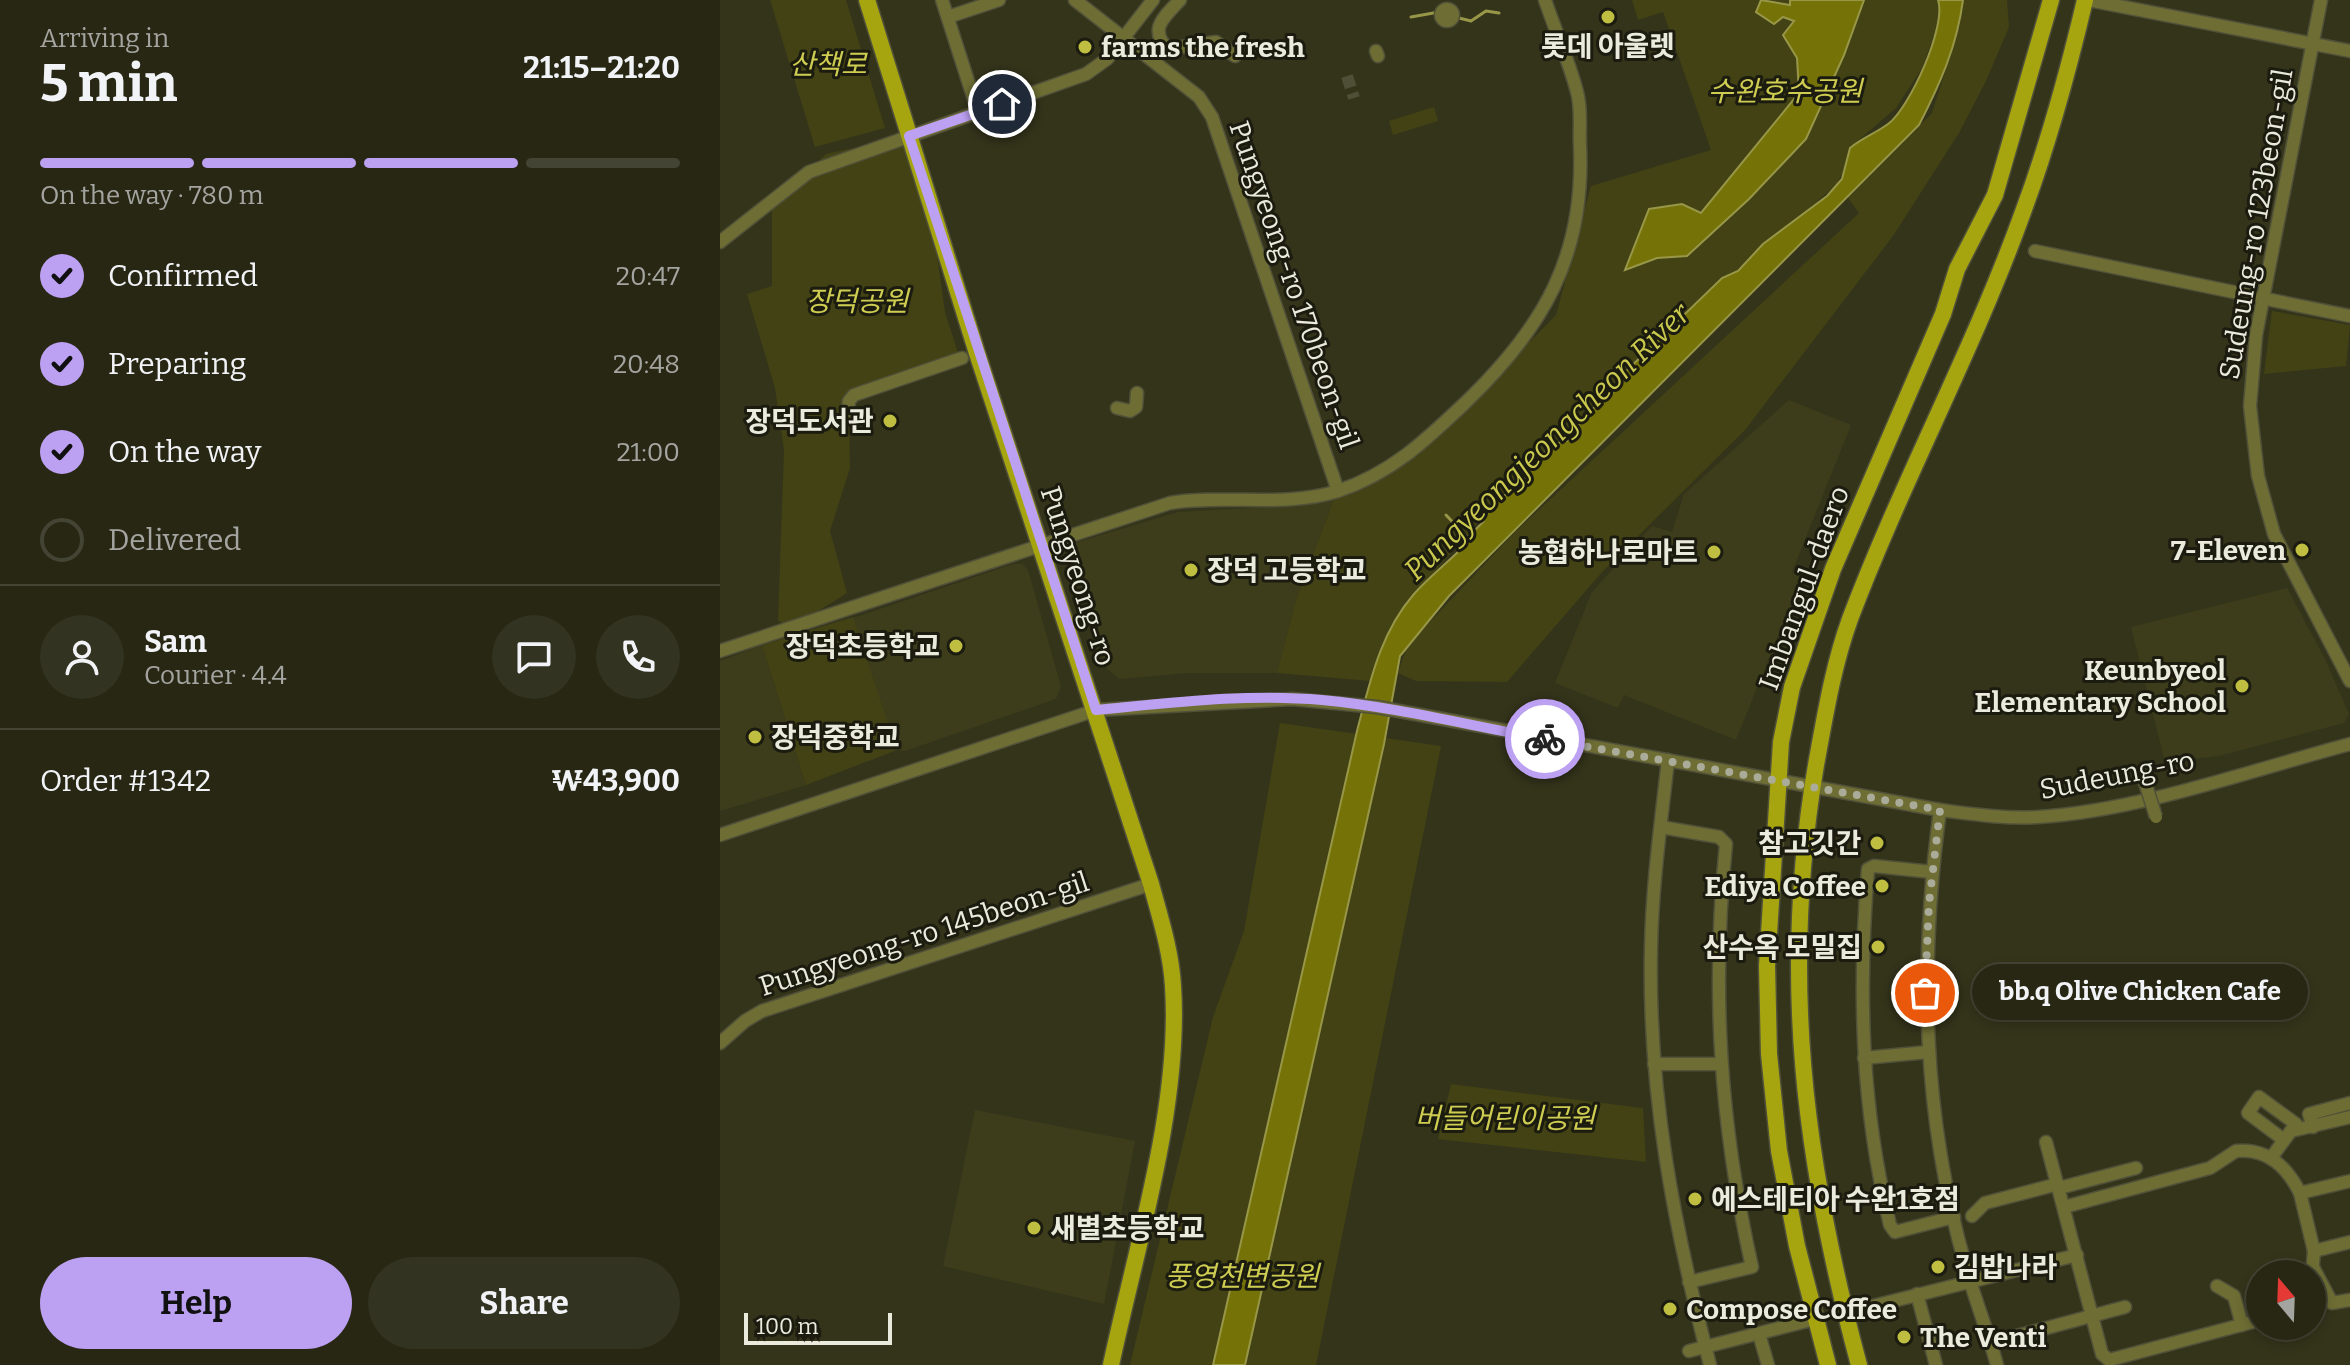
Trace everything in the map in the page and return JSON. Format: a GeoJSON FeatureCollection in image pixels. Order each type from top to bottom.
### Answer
{"type":"FeatureCollection","features":[{"type":"Feature","properties":{"kind":"main road","name":"Imbangul-daero"},"geometry":{"type":"LineString","coordinates":[[1828,1365],[1815,1319],[1779,1151],[1769,1054],[1767,966],[1777,780],[1792,687],[1833,569],[1943,314],[1957,269],[1995,195],[2051,0]]}},
{"type":"Feature","properties":{"kind":"main road","name":"Imbangul-daero"},"geometry":{"type":"LineString","coordinates":[[1859,1365],[1824,1230],[1801,1053],[1798,968],[1813,786],[1828,697],[1849,621],[2023,212],[2059,109],[2087,0]]}},
{"type":"Feature","properties":{"kind":"main road","name":"Pungyeong-ro"},"geometry":{"type":"LineString","coordinates":[[869,1],[909,136],[1151,884],[1172,973],[1173,1054],[1162,1130],[1111,1365]]}},
{"type":"Feature","properties":{"kind":"street"},"geometry":{"type":"LineString","coordinates":[[942,0],[978,112]]}},
{"type":"Feature","properties":{"kind":"street"},"geometry":{"type":"LineString","coordinates":[[948,17],[999,0]]}},
{"type":"Feature","properties":{"kind":"street","name":"Pungyeong-ro 170beon-gil"},"geometry":{"type":"LineString","coordinates":[[1075,0],[1199,97],[1212,117],[1338,491]]}},
{"type":"Feature","properties":{"kind":"street"},"geometry":{"type":"LineString","coordinates":[[720,242],[809,172],[1072,81],[1098,66],[1153,0]]}},
{"type":"Feature","properties":{"kind":"street"},"geometry":{"type":"LineString","coordinates":[[1180,0],[1159,21],[1157,33],[1168,49],[1216,42],[1235,56]]}},
{"type":"Feature","properties":{"kind":"street","name":"Pungyeong-ro 170beon-gil"},"geometry":{"type":"LineString","coordinates":[[720,651],[1040,543],[1170,503],[1215,498],[1294,500],[1338,491],[1373,478],[1418,448],[1499,370],[1543,309],[1566,261],[1580,197],[1578,92],[1545,0]]}},
{"type":"Feature","properties":{"kind":"street"},"geometry":{"type":"LineString","coordinates":[[2087,0],[2178,10],[2350,51]]}},
{"type":"Feature","properties":{"kind":"street","name":"Sudeung-ro 123beon-gil"},"geometry":{"type":"LineString","coordinates":[[2321,0],[2256,335],[2250,406],[2258,476],[2274,534],[2350,681]]}},
{"type":"Feature","properties":{"kind":"street"},"geometry":{"type":"LineString","coordinates":[[1438,34],[1451,10]]}},
{"type":"Feature","properties":{"kind":"street"},"geometry":{"type":"LineString","coordinates":[[2035,251],[2253,296]]}},
{"type":"Feature","properties":{"kind":"street"},"geometry":{"type":"LineString","coordinates":[[2271,300],[2350,316]]}},
{"type":"Feature","properties":{"kind":"street"},"geometry":{"type":"LineString","coordinates":[[847,416],[849,401],[854,395],[962,358]]}},
{"type":"Feature","properties":{"kind":"street"},"geometry":{"type":"LineString","coordinates":[[1117,408],[1125,412],[1136,407],[1137,393]]}},
{"type":"Feature","properties":{"kind":"street","name":"Sudeung-ro"},"geometry":{"type":"LineString","coordinates":[[720,835],[1096,710],[1224,700],[1320,700],[1940,810],[2019,817],[2065,814],[2144,799],[2350,744]]}},
{"type":"Feature","properties":{"kind":"street"},"geometry":{"type":"LineString","coordinates":[[1668,760],[1651,937],[1654,1064],[1662,1155],[1710,1365]]}},
{"type":"Feature","properties":{"kind":"street"},"geometry":{"type":"LineString","coordinates":[[2142,773],[2156,817]]}},
{"type":"Feature","properties":{"kind":"street"},"geometry":{"type":"LineString","coordinates":[[1940,810],[1932,872],[1925,993],[1928,1052],[1942,1161],[1954,1217],[1997,1365]]}},
{"type":"Feature","properties":{"kind":"street"},"geometry":{"type":"LineString","coordinates":[[1661,827],[1719,837],[1726,844],[1718,997],[1720,1064],[1733,1181],[1752,1267],[1689,1282]]}},
{"type":"Feature","properties":{"kind":"street"},"geometry":{"type":"LineString","coordinates":[[1932,872],[1874,866],[1868,869],[1860,994],[1864,1058],[1871,1134],[1890,1225],[1895,1232],[1954,1217]]}},
{"type":"Feature","properties":{"kind":"street","name":"Pungyeong-ro 145beon-gil"},"geometry":{"type":"LineString","coordinates":[[720,1043],[735,1028],[762,1011],[1151,884]]}},
{"type":"Feature","properties":{"kind":"street"},"geometry":{"type":"LineString","coordinates":[[1864,1058],[1928,1052]]}},
{"type":"Feature","properties":{"kind":"street"},"geometry":{"type":"LineString","coordinates":[[1654,1064],[1720,1064]]}},
{"type":"Feature","properties":{"kind":"street"},"geometry":{"type":"LineString","coordinates":[[2313,1127],[2309,1114],[2350,1103]]}},
{"type":"Feature","properties":{"kind":"street"},"geometry":{"type":"LineString","coordinates":[[2271,1158],[2288,1135],[2350,1117]]}},
{"type":"Feature","properties":{"kind":"street"},"geometry":{"type":"LineString","coordinates":[[2046,1142],[2102,1354],[2109,1360],[2246,1324]]}},
{"type":"Feature","properties":{"kind":"street"},"geometry":{"type":"LineString","coordinates":[[2064,1207],[2210,1168],[2236,1151],[2257,1152],[2285,1168],[2300,1193],[2314,1260]]}},
{"type":"Feature","properties":{"kind":"street"},"geometry":{"type":"LineString","coordinates":[[1972,1216],[1981,1204],[2136,1168]]}},
{"type":"Feature","properties":{"kind":"street"},"geometry":{"type":"LineString","coordinates":[[2300,1193],[2350,1181]]}},
{"type":"Feature","properties":{"kind":"street"},"geometry":{"type":"LineString","coordinates":[[2314,1251],[2350,1242]]}},
{"type":"Feature","properties":{"kind":"street"},"geometry":{"type":"LineString","coordinates":[[1845,1313],[2077,1255]]}},
{"type":"Feature","properties":{"kind":"street"},"geometry":{"type":"LineString","coordinates":[[2217,1286],[2234,1296],[2242,1325]]}},
{"type":"Feature","properties":{"kind":"street"},"geometry":{"type":"LineString","coordinates":[[2326,1293],[2332,1303],[2350,1300]]}},
{"type":"Feature","properties":{"kind":"street"},"geometry":{"type":"LineString","coordinates":[[1917,1294],[1936,1365]]}},
{"type":"Feature","properties":{"kind":"street"},"geometry":{"type":"LineString","coordinates":[[2013,1337],[2125,1307]]}},
{"type":"Feature","properties":{"kind":"street"},"geometry":{"type":"LineString","coordinates":[[1689,1351],[1815,1319]]}},
{"type":"Feature","properties":{"kind":"street"},"geometry":{"type":"LineString","coordinates":[[1759,1334],[1768,1365]]}},
{"type":"Feature","properties":{"kind":"shaded area","name":"수완호수공원"},"geometry":{"type":"Polygon","coordinates":[[[1761,0],[1790,5],[1790,0],[1864,0],[1844,55],[1806,139],[1749,199],[1687,256],[1657,258],[1625,270],[1649,209],[1682,204],[1701,213],[1799,93],[1797,58],[1783,35],[1794,21],[1783,17],[1774,24],[1756,12],[1761,0]]]}},
{"type":"Feature","properties":{"kind":"shaded area"},"geometry":{"type":"Polygon","coordinates":[[[1938,0],[1963,0],[1947,64],[1919,125],[1449,596],[1400,656],[1384,744],[1245,1365],[1213,1365],[1357,731],[1378,659],[1393,625],[1414,594],[1468,542],[1466,539],[1484,521],[1490,507],[1518,486],[1546,450],[1567,441],[1587,413],[1612,394],[1623,374],[1722,278],[1738,271],[1763,244],[1827,196],[1842,179],[1850,148],[1888,124],[1906,102],[1932,47],[1937,28],[1938,0]]]}},
{"type":"Feature","properties":{"kind":"shaded area","name":"농협하나로마트"},"geometry":{"type":"Polygon","coordinates":[[[1789,400],[1851,425],[1792,572],[1802,576],[1736,740],[1624,695],[1618,708],[1555,683],[1592,592],[1652,526],[1672,532],[1684,494],[1789,400]]]}},
{"type":"Feature","properties":{"kind":"shaded area","name":"장덕 고등학교"},"geometry":{"type":"Polygon","coordinates":[[[1334,499],[1296,600],[1277,673],[1187,673],[1120,679],[1107,669],[1068,545],[1178,512],[1304,505],[1334,499]]]}},
{"type":"Feature","properties":{"kind":"shaded area","name":"장덕초등학교"},"geometry":{"type":"Polygon","coordinates":[[[1013,564],[1022,564],[1028,570],[1061,686],[1056,699],[905,751],[897,750],[853,618],[1013,564]]]}},
{"type":"Feature","properties":{"kind":"shaded area","name":"Keunbyeol Elementary School"},"geometry":{"type":"Polygon","coordinates":[[[2287,588],[2325,659],[2349,714],[2344,723],[2219,756],[2165,762],[2131,627],[2287,588]]]}},
{"type":"Feature","properties":{"kind":"shaded area","name":"장덕중학교"},"geometry":{"type":"Polygon","coordinates":[[[762,645],[806,785],[720,811],[720,661],[762,645]]]}},
{"type":"Feature","properties":{"kind":"shaded area","name":"새별초등학교"},"geometry":{"type":"Polygon","coordinates":[[[975,1110],[1135,1141],[1104,1304],[943,1266],[975,1110]]]}},
{"type":"Feature","properties":{"kind":"green space","name":"산책로"},"geometry":{"type":"Polygon","coordinates":[[[770,0],[846,0],[885,128],[815,147],[770,0]]]}},
{"type":"Feature","properties":{"kind":"green space","name":"수완호수공원"},"geometry":{"type":"Polygon","coordinates":[[[1632,0],[1941,0],[1938,26],[1921,70],[1896,108],[1860,139],[1837,184],[1649,349],[1504,493],[1420,588],[1370,681],[1277,673],[1296,600],[1334,499],[1417,456],[1556,315],[1591,186],[1711,150],[1663,12],[1638,20],[1632,0]]]}},
{"type":"Feature","properties":{"kind":"green space","name":"수완호수공원"},"geometry":{"type":"Polygon","coordinates":[[[1962,0],[2007,0],[2009,27],[1986,81],[1959,133],[1893,236],[1745,430],[1603,571],[1507,682],[1416,681],[1398,673],[1407,646],[1516,531],[1859,213],[1848,198],[1932,113],[1960,24],[1962,0]]]}},
{"type":"Feature","properties":{"kind":"green space"},"geometry":{"type":"Polygon","coordinates":[[[1434,107],[1438,121],[1393,135],[1389,121],[1434,107]]]}},
{"type":"Feature","properties":{"kind":"green space","name":"장덕공원"},"geometry":{"type":"Polygon","coordinates":[[[909,136],[933,226],[945,312],[959,356],[849,401],[850,468],[830,531],[847,593],[793,627],[778,621],[784,450],[775,388],[747,294],[772,286],[772,208],[826,154],[909,136]]]}},
{"type":"Feature","properties":{"kind":"green space"},"geometry":{"type":"Polygon","coordinates":[[[2272,311],[2350,325],[2346,366],[2264,374],[2272,311]]]}},
{"type":"Feature","properties":{"kind":"green space"},"geometry":{"type":"Polygon","coordinates":[[[853,617],[897,750],[806,785],[762,645],[853,617]]]}},
{"type":"Feature","properties":{"kind":"green space","name":"풍영천변공원"},"geometry":{"type":"Polygon","coordinates":[[[1280,723],[1441,746],[1316,1365],[1130,1365],[1213,1017],[1244,931],[1280,723]]]}},
{"type":"Feature","properties":{"kind":"green space","name":"버들어린이공원"},"geometry":{"type":"Polygon","coordinates":[[[1451,1084],[1643,1108],[1646,1162],[1438,1139],[1451,1084]]]}},
{"type":"Feature","properties":{"kind":"waterway"},"geometry":{"type":"LineString","coordinates":[[1411,17],[1449,7]]}},
{"type":"Feature","properties":{"kind":"waterway"},"geometry":{"type":"LineString","coordinates":[[1454,10],[1455,17],[1471,21],[1486,11],[1499,13]]}},
{"type":"Feature","properties":{"kind":"waterway"},"geometry":{"type":"LineString","coordinates":[[1439,12],[1443,22]]}},
{"type":"Feature","properties":{"kind":"waterway"},"geometry":{"type":"LineString","coordinates":[[1446,23],[1455,17]]}},
{"type":"Feature","properties":{"kind":"waterway","name":"Pungyeongjeongcheon River"},"geometry":{"type":"LineString","coordinates":[[1446,515],[1468,538]]}},
{"type":"Feature","properties":{"kind":"tunnel"},"geometry":{"type":"LineString","coordinates":[[1347,76],[1354,98]]}},
{"type":"Feature","properties":{"kind":"way so far"},"geometry":{"type":"LineString","coordinates":[[1545,739],[1940,810],[1926,938],[1925,993]]}},
{"type":"Feature","properties":{"kind":"place","name":"롯데 아울렛"},"geometry":{"type":"Point","coordinates":[1608,17]}},
{"type":"Feature","properties":{"kind":"place","name":"farms the fresh"},"geometry":{"type":"Point","coordinates":[1085,47]}},
{"type":"Feature","properties":{"kind":"place","name":"장덕도서관"},"geometry":{"type":"Point","coordinates":[890,421]}},
{"type":"Feature","properties":{"kind":"place","name":"7-Eleven"},"geometry":{"type":"Point","coordinates":[2302,550]}},
{"type":"Feature","properties":{"kind":"place","name":"농협하나로마트"},"geometry":{"type":"Point","coordinates":[1714,552]}},
{"type":"Feature","properties":{"kind":"place","name":"장덕 고등학교"},"geometry":{"type":"Point","coordinates":[1191,570]}},
{"type":"Feature","properties":{"kind":"place","name":"장덕초등학교"},"geometry":{"type":"Point","coordinates":[956,646]}},
{"type":"Feature","properties":{"kind":"place","name":"Keunbyeol Elementary School"},"geometry":{"type":"Point","coordinates":[2242,686]}},
{"type":"Feature","properties":{"kind":"place","name":"장덕중학교"},"geometry":{"type":"Point","coordinates":[755,737]}},
{"type":"Feature","properties":{"kind":"place","name":"참고깃간"},"geometry":{"type":"Point","coordinates":[1877,843]}},
{"type":"Feature","properties":{"kind":"place","name":"Ediya Coffee"},"geometry":{"type":"Point","coordinates":[1882,886]}},
{"type":"Feature","properties":{"kind":"place","name":"산수옥 모밀집"},"geometry":{"type":"Point","coordinates":[1878,947]}},
{"type":"Feature","properties":{"kind":"place","name":"bb.q Olive Chicken Cafe"},"geometry":{"type":"Point","coordinates":[1925,993]}},
{"type":"Feature","properties":{"kind":"place","name":"에스테티아 수완1호점"},"geometry":{"type":"Point","coordinates":[1695,1199]}},
{"type":"Feature","properties":{"kind":"place","name":"새별초등학교"},"geometry":{"type":"Point","coordinates":[1034,1228]}},
{"type":"Feature","properties":{"kind":"place","name":"김밥나라"},"geometry":{"type":"Point","coordinates":[1938,1267]}},
{"type":"Feature","properties":{"kind":"place","name":"Compose Coffee"},"geometry":{"type":"Point","coordinates":[1670,1309]}},
{"type":"Feature","properties":{"kind":"place","name":"The Venti"},"geometry":{"type":"Point","coordinates":[1904,1337]}},
{"type":"Feature","properties":{"kind":"route"},"geometry":{"type":"LineString","coordinates":[[1002,104],[909,136],[977,353],[1096,710],[1224,700],[1320,700],[1377,707],[1545,739]]}}]}
